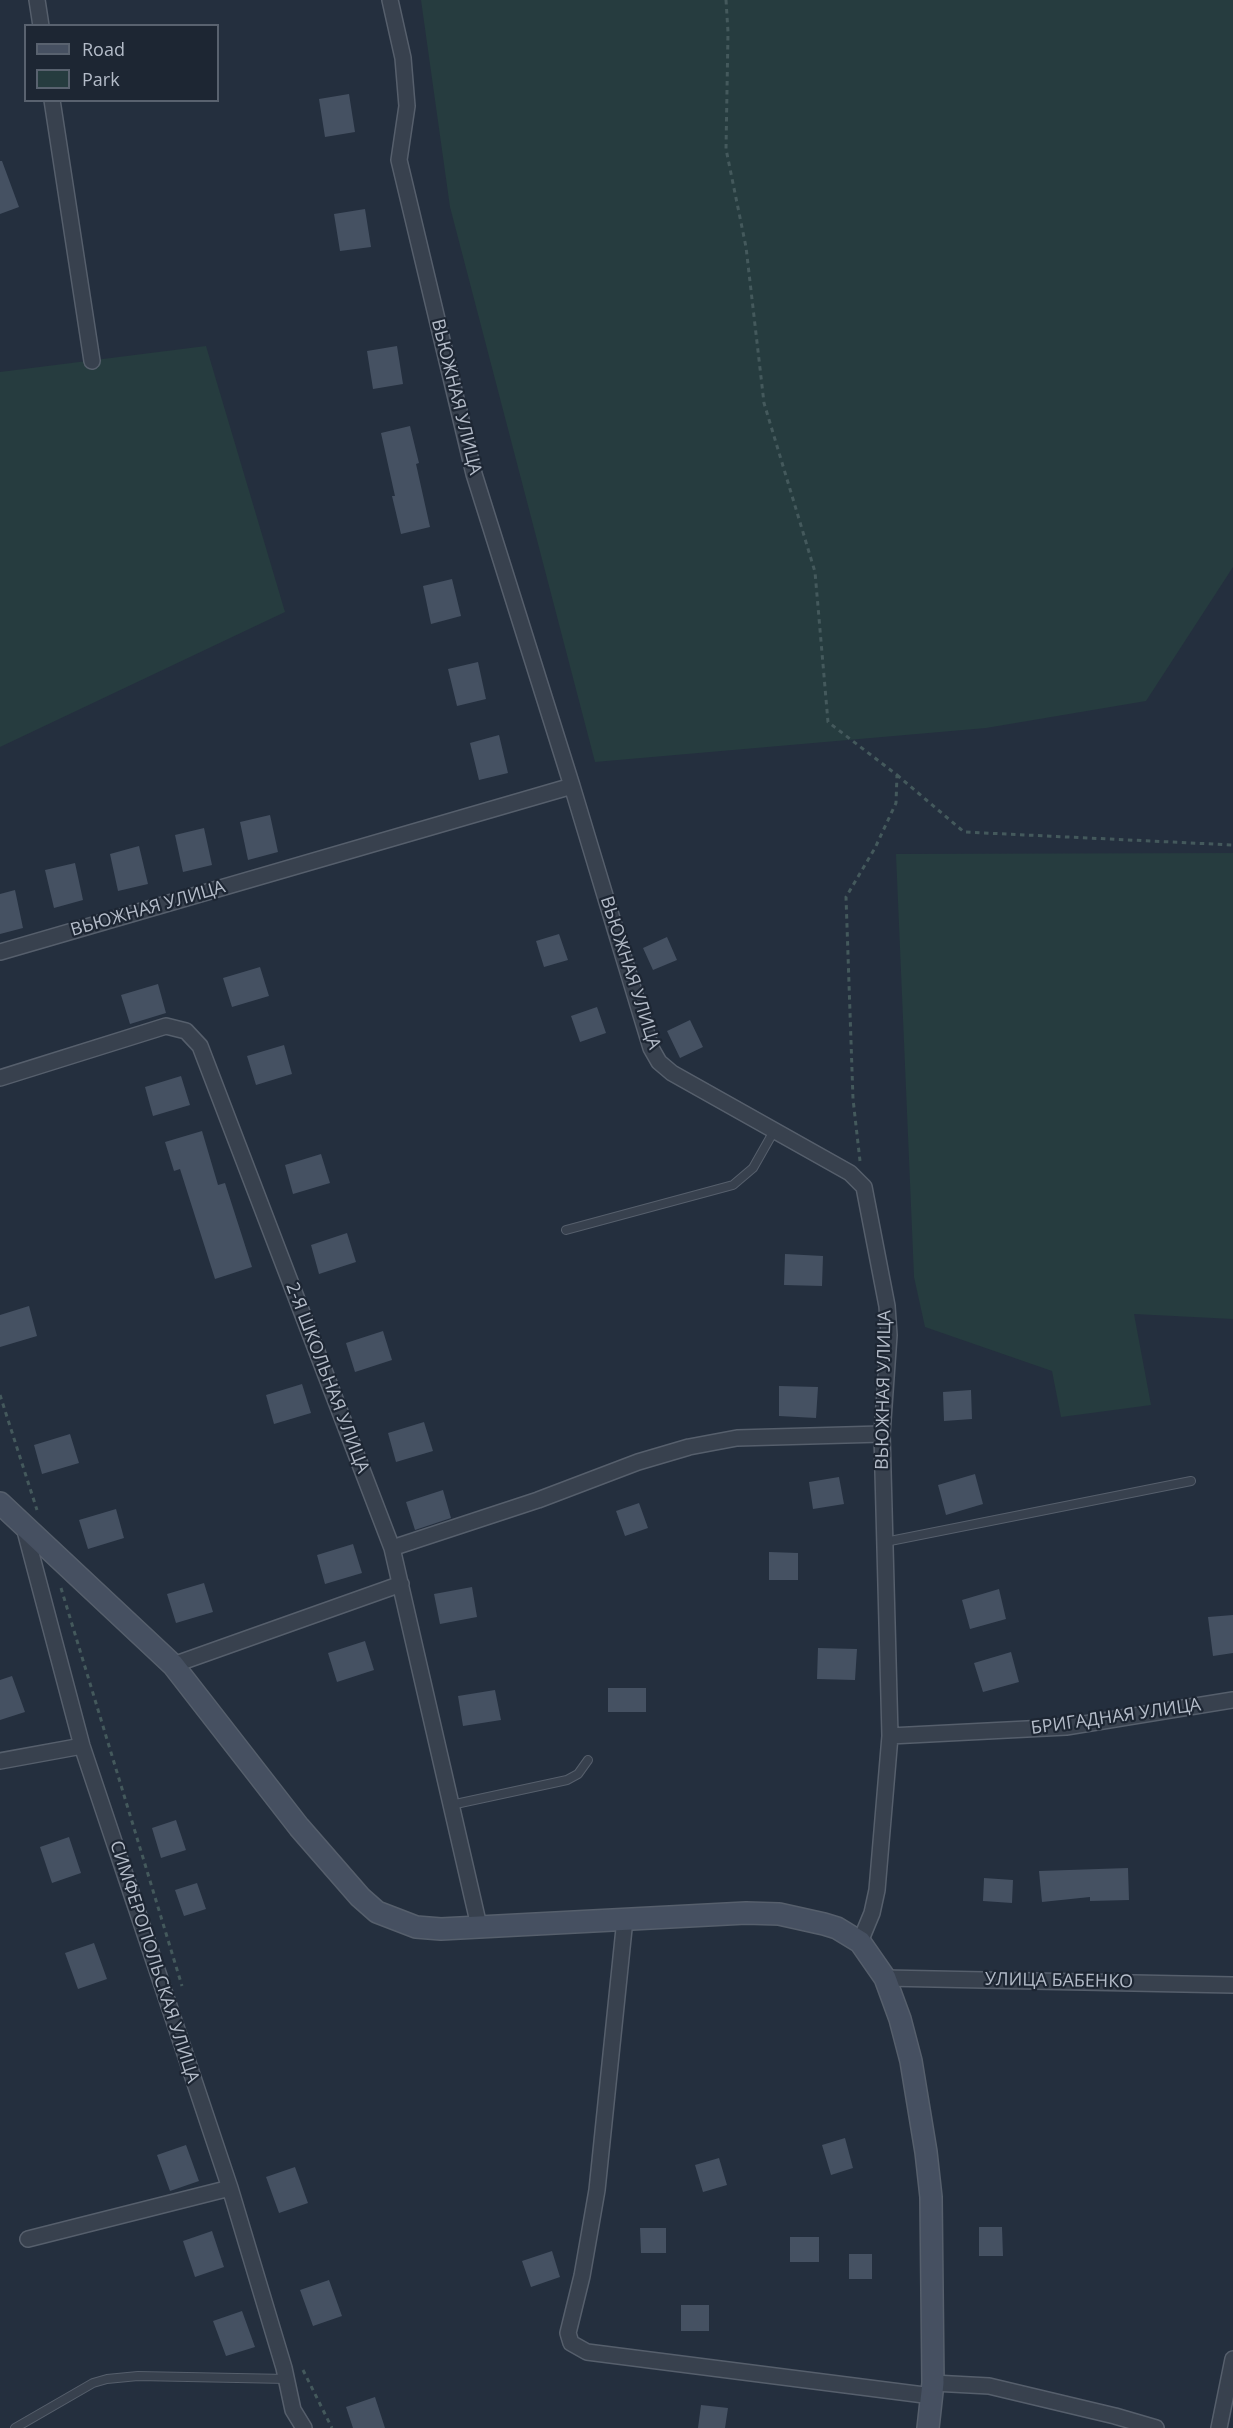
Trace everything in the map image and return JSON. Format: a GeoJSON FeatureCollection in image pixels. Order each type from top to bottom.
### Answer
{"type":"FeatureCollection","features":[{"type":"Feature","properties":{"kind":"street"},"geometry":{"type":"LineString","coordinates":[[37,0],[41,24]]}},
{"type":"Feature","properties":{"kind":"street","name":"ВЬЮЖНАЯ УЛИЦА"},"geometry":{"type":"LineString","coordinates":[[390,0],[403,58],[407,106],[399,160],[474,474],[651,1048],[672,1073],[850,1173],[864,1187],[887,1306],[889,1335],[882,1434],[890,1736],[877,1890],[872,1913],[860,1942]]}},
{"type":"Feature","properties":{"kind":"street"},"geometry":{"type":"LineString","coordinates":[[52,102],[92,361]]}},
{"type":"Feature","properties":{"kind":"street","name":"ВЬЮЖНАЯ УЛИЦА"},"geometry":{"type":"LineString","coordinates":[[0,952],[572,786]]}},
{"type":"Feature","properties":{"kind":"street","name":"2-Я ШКОЛЬНАЯ УЛИЦА"},"geometry":{"type":"LineString","coordinates":[[0,1078],[166,1026],[186,1031],[200,1046],[392,1548],[479,1926]]}},
{"type":"Feature","properties":{"kind":"street"},"geometry":{"type":"LineString","coordinates":[[392,1548],[538,1500],[638,1462],[689,1447],[737,1438],[882,1434]]}},
{"type":"Feature","properties":{"kind":"street"},"geometry":{"type":"LineString","coordinates":[[0,1503],[32,1523],[173,1665],[299,1827],[360,1897],[377,1912],[416,1927],[441,1929],[746,1913],[779,1914],[810,1919],[837,1928],[860,1942],[885,1978],[900,2019],[911,2061],[926,2151],[931,2197],[932,2390],[928,2428]]}},
{"type":"Feature","properties":{"kind":"street","name":"СИМФЕРОПОЛЬСКАЯ УЛИЦА"},"geometry":{"type":"LineString","coordinates":[[32,1523],[82,1746],[230,2188],[287,2379],[293,2410],[304,2428]]}},
{"type":"Feature","properties":{"kind":"street"},"geometry":{"type":"LineString","coordinates":[[173,1665],[401,1584]]}},
{"type":"Feature","properties":{"kind":"street","name":"БРИГАДНАЯ УЛИЦА"},"geometry":{"type":"LineString","coordinates":[[890,1736],[1066,1727],[1233,1700]]}},
{"type":"Feature","properties":{"kind":"street"},"geometry":{"type":"LineString","coordinates":[[0,1761],[82,1746]]}},
{"type":"Feature","properties":{"kind":"street"},"geometry":{"type":"LineString","coordinates":[[625,1919],[597,2190],[582,2276],[568,2333],[572,2343],[587,2352],[932,2390],[989,2386],[1156,2428]]}},
{"type":"Feature","properties":{"kind":"street","name":"УЛИЦА БАБЕНКО"},"geometry":{"type":"LineString","coordinates":[[885,1978],[1233,1984]]}},
{"type":"Feature","properties":{"kind":"street"},"geometry":{"type":"LineString","coordinates":[[28,2239],[230,2188]]}},
{"type":"Feature","properties":{"kind":"street"},"geometry":{"type":"LineString","coordinates":[[1219,2428],[1233,2358]]}},
{"type":"Feature","properties":{"kind":"lane"},"geometry":{"type":"LineString","coordinates":[[567,1230],[733,1185],[753,1168],[774,1131]]}},
{"type":"Feature","properties":{"kind":"lane"},"geometry":{"type":"LineString","coordinates":[[885,1542],[1191,1481]]}},
{"type":"Feature","properties":{"kind":"lane"},"geometry":{"type":"LineString","coordinates":[[451,1805],[567,1780],[578,1774],[588,1760]]}},
{"type":"Feature","properties":{"kind":"lane"},"geometry":{"type":"LineString","coordinates":[[15,2428],[93,2383],[107,2379],[138,2376],[287,2379]]}},
{"type":"Feature","properties":{"kind":"path"},"geometry":{"type":"LineString","coordinates":[[726,0],[728,32],[726,149],[747,247],[764,403],[815,572],[828,722],[897,775],[964,832],[1233,845]]}},
{"type":"Feature","properties":{"kind":"path"},"geometry":{"type":"LineString","coordinates":[[864,1187],[853,1099],[846,897],[875,848],[896,803],[897,775]]}},
{"type":"Feature","properties":{"kind":"path"},"geometry":{"type":"LineString","coordinates":[[0,1395],[32,1523]]}},
{"type":"Feature","properties":{"kind":"path"},"geometry":{"type":"LineString","coordinates":[[60,1584],[183,1989]]}},
{"type":"Feature","properties":{"kind":"path"},"geometry":{"type":"LineString","coordinates":[[302,2369],[332,2428]]}},
{"type":"Feature","properties":{"kind":"green space"},"geometry":{"type":"Polygon","coordinates":[[[421,0],[1233,0],[1233,567],[1146,701],[986,728],[595,762],[450,207],[421,0]]]}},
{"type":"Feature","properties":{"kind":"green space"},"geometry":{"type":"Polygon","coordinates":[[[206,346],[285,612],[0,747],[0,372],[206,346]]]}},
{"type":"Feature","properties":{"kind":"green space"},"geometry":{"type":"Polygon","coordinates":[[[1233,853],[1233,1319],[1134,1314],[1151,1405],[1061,1417],[1052,1371],[925,1327],[914,1277],[896,854],[1233,853]]]}},
{"type":"Feature","properties":{"kind":"building"},"geometry":{"type":"Polygon","coordinates":[[[349,94],[355,132],[325,137],[319,99],[349,94]]]}},
{"type":"Feature","properties":{"kind":"building"},"geometry":{"type":"Polygon","coordinates":[[[0,161],[2,161],[19,207],[0,214],[0,161]]]}},
{"type":"Feature","properties":{"kind":"building"},"geometry":{"type":"Polygon","coordinates":[[[365,209],[371,247],[340,251],[334,214],[365,209]]]}},
{"type":"Feature","properties":{"kind":"building"},"geometry":{"type":"Polygon","coordinates":[[[397,346],[403,384],[373,389],[367,351],[397,346]]]}},
{"type":"Feature","properties":{"kind":"building"},"geometry":{"type":"Polygon","coordinates":[[[410,426],[430,527],[401,534],[381,433],[410,426]]]}},
{"type":"Feature","properties":{"kind":"building"},"geometry":{"type":"Polygon","coordinates":[[[452,579],[461,616],[431,624],[423,586],[452,579]]]}},
{"type":"Feature","properties":{"kind":"building"},"geometry":{"type":"Polygon","coordinates":[[[478,662],[486,699],[457,706],[448,669],[478,662]]]}},
{"type":"Feature","properties":{"kind":"building"},"geometry":{"type":"Polygon","coordinates":[[[499,735],[508,773],[479,780],[470,743],[499,735]]]}},
{"type":"Feature","properties":{"kind":"building"},"geometry":{"type":"Polygon","coordinates":[[[270,815],[278,852],[248,860],[240,822],[270,815]]]}},
{"type":"Feature","properties":{"kind":"building"},"geometry":{"type":"Polygon","coordinates":[[[204,828],[212,865],[183,872],[175,835],[204,828]]]}},
{"type":"Feature","properties":{"kind":"building"},"geometry":{"type":"Polygon","coordinates":[[[139,846],[148,884],[118,891],[110,854],[139,846]]]}},
{"type":"Feature","properties":{"kind":"building"},"geometry":{"type":"Polygon","coordinates":[[[75,863],[83,900],[54,908],[45,870],[75,863]]]}},
{"type":"Feature","properties":{"kind":"building"},"geometry":{"type":"Polygon","coordinates":[[[15,890],[23,928],[0,934],[0,894],[15,890]]]}},
{"type":"Feature","properties":{"kind":"building"},"geometry":{"type":"Polygon","coordinates":[[[559,934],[568,960],[544,967],[536,941],[559,934]]]}},
{"type":"Feature","properties":{"kind":"building"},"geometry":{"type":"Polygon","coordinates":[[[667,937],[677,960],[653,970],[643,948],[667,937]]]}},
{"type":"Feature","properties":{"kind":"building"},"geometry":{"type":"Polygon","coordinates":[[[260,967],[269,996],[232,1007],[223,978],[260,967]]]}},
{"type":"Feature","properties":{"kind":"building"},"geometry":{"type":"Polygon","coordinates":[[[158,984],[166,1013],[130,1024],[121,995],[158,984]]]}},
{"type":"Feature","properties":{"kind":"building"},"geometry":{"type":"Polygon","coordinates":[[[597,1007],[606,1033],[580,1042],[571,1016],[597,1007]]]}},
{"type":"Feature","properties":{"kind":"building"},"geometry":{"type":"Polygon","coordinates":[[[690,1020],[703,1047],[680,1058],[667,1031],[690,1020]]]}},
{"type":"Feature","properties":{"kind":"building"},"geometry":{"type":"Polygon","coordinates":[[[284,1045],[292,1074],[256,1085],[247,1056],[284,1045]]]}},
{"type":"Feature","properties":{"kind":"building"},"geometry":{"type":"Polygon","coordinates":[[[181,1076],[190,1105],[153,1116],[145,1087],[181,1076]]]}},
{"type":"Feature","properties":{"kind":"building"},"geometry":{"type":"Polygon","coordinates":[[[202,1131],[218,1185],[225,1183],[252,1267],[215,1279],[180,1169],[174,1171],[165,1142],[202,1131]]]}},
{"type":"Feature","properties":{"kind":"building"},"geometry":{"type":"Polygon","coordinates":[[[321,1154],[330,1183],[293,1194],[285,1165],[321,1154]]]}},
{"type":"Feature","properties":{"kind":"building"},"geometry":{"type":"Polygon","coordinates":[[[347,1233],[356,1262],[319,1274],[311,1245],[347,1233]]]}},
{"type":"Feature","properties":{"kind":"building"},"geometry":{"type":"Polygon","coordinates":[[[785,1254],[823,1256],[822,1286],[784,1285],[785,1254]]]}},
{"type":"Feature","properties":{"kind":"building"},"geometry":{"type":"Polygon","coordinates":[[[29,1306],[37,1336],[0,1347],[0,1315],[29,1306]]]}},
{"type":"Feature","properties":{"kind":"building"},"geometry":{"type":"Polygon","coordinates":[[[383,1331],[392,1360],[355,1372],[346,1343],[383,1331]]]}},
{"type":"Feature","properties":{"kind":"building"},"geometry":{"type":"Polygon","coordinates":[[[302,1384],[311,1413],[274,1424],[266,1395],[302,1384]]]}},
{"type":"Feature","properties":{"kind":"building"},"geometry":{"type":"Polygon","coordinates":[[[779,1386],[818,1387],[816,1418],[779,1416],[779,1386]]]}},
{"type":"Feature","properties":{"kind":"building"},"geometry":{"type":"Polygon","coordinates":[[[971,1390],[972,1419],[944,1421],[943,1392],[971,1390]]]}},
{"type":"Feature","properties":{"kind":"building"},"geometry":{"type":"Polygon","coordinates":[[[424,1422],[433,1451],[396,1462],[388,1433],[424,1422]]]}},
{"type":"Feature","properties":{"kind":"building"},"geometry":{"type":"Polygon","coordinates":[[[70,1434],[79,1463],[42,1474],[34,1445],[70,1434]]]}},
{"type":"Feature","properties":{"kind":"building"},"geometry":{"type":"Polygon","coordinates":[[[975,1474],[983,1504],[946,1515],[938,1485],[975,1474]]]}},
{"type":"Feature","properties":{"kind":"building"},"geometry":{"type":"Polygon","coordinates":[[[839,1477],[844,1504],[813,1509],[809,1482],[839,1477]]]}},
{"type":"Feature","properties":{"kind":"building"},"geometry":{"type":"Polygon","coordinates":[[[443,1490],[451,1518],[415,1530],[406,1502],[443,1490]]]}},
{"type":"Feature","properties":{"kind":"building"},"geometry":{"type":"Polygon","coordinates":[[[639,1503],[648,1528],[625,1536],[616,1511],[639,1503]]]}},
{"type":"Feature","properties":{"kind":"building"},"geometry":{"type":"Polygon","coordinates":[[[116,1509],[124,1538],[88,1549],[79,1520],[116,1509]]]}},
{"type":"Feature","properties":{"kind":"building"},"geometry":{"type":"Polygon","coordinates":[[[353,1544],[362,1573],[325,1584],[317,1555],[353,1544]]]}},
{"type":"Feature","properties":{"kind":"building"},"geometry":{"type":"Polygon","coordinates":[[[769,1552],[798,1553],[798,1580],[769,1580],[769,1552]]]}},
{"type":"Feature","properties":{"kind":"building"},"geometry":{"type":"Polygon","coordinates":[[[204,1583],[213,1612],[176,1623],[167,1594],[204,1583]]]}},
{"type":"Feature","properties":{"kind":"building"},"geometry":{"type":"Polygon","coordinates":[[[472,1587],[477,1617],[440,1624],[434,1594],[472,1587]]]}},
{"type":"Feature","properties":{"kind":"building"},"geometry":{"type":"Polygon","coordinates":[[[999,1589],[1006,1619],[970,1629],[962,1600],[999,1589]]]}},
{"type":"Feature","properties":{"kind":"building"},"geometry":{"type":"Polygon","coordinates":[[[1233,1615],[1233,1653],[1213,1656],[1208,1617],[1233,1615]]]}},
{"type":"Feature","properties":{"kind":"building"},"geometry":{"type":"Polygon","coordinates":[[[365,1641],[374,1670],[337,1682],[328,1653],[365,1641]]]}},
{"type":"Feature","properties":{"kind":"building"},"geometry":{"type":"Polygon","coordinates":[[[818,1648],[857,1649],[855,1680],[817,1679],[818,1648]]]}},
{"type":"Feature","properties":{"kind":"building"},"geometry":{"type":"Polygon","coordinates":[[[1011,1652],[1019,1682],[983,1692],[974,1663],[1011,1652]]]}},
{"type":"Feature","properties":{"kind":"building"},"geometry":{"type":"Polygon","coordinates":[[[12,1676],[25,1712],[0,1720],[0,1680],[12,1676]]]}},
{"type":"Feature","properties":{"kind":"building"},"geometry":{"type":"Polygon","coordinates":[[[608,1688],[646,1688],[646,1712],[608,1712],[608,1688]]]}},
{"type":"Feature","properties":{"kind":"building"},"geometry":{"type":"Polygon","coordinates":[[[495,1690],[501,1720],[463,1726],[458,1696],[495,1690]]]}},
{"type":"Feature","properties":{"kind":"building"},"geometry":{"type":"Polygon","coordinates":[[[176,1820],[186,1850],[161,1858],[152,1828],[176,1820]]]}},
{"type":"Feature","properties":{"kind":"building"},"geometry":{"type":"Polygon","coordinates":[[[69,1837],[81,1873],[52,1883],[40,1847],[69,1837]]]}},
{"type":"Feature","properties":{"kind":"building"},"geometry":{"type":"Polygon","coordinates":[[[1128,1868],[1129,1900],[1090,1901],[1090,1897],[1042,1902],[1039,1871],[1128,1868]]]}},
{"type":"Feature","properties":{"kind":"building"},"geometry":{"type":"Polygon","coordinates":[[[984,1878],[1013,1880],[1012,1903],[983,1901],[984,1878]]]}},
{"type":"Feature","properties":{"kind":"building"},"geometry":{"type":"Polygon","coordinates":[[[197,1883],[206,1909],[184,1916],[175,1890],[197,1883]]]}},
{"type":"Feature","properties":{"kind":"building"},"geometry":{"type":"Polygon","coordinates":[[[94,1943],[107,1979],[78,1989],[65,1953],[94,1943]]]}},
{"type":"Feature","properties":{"kind":"building"},"geometry":{"type":"Polygon","coordinates":[[[845,2138],[853,2168],[831,2175],[822,2145],[845,2138]]]}},
{"type":"Feature","properties":{"kind":"building"},"geometry":{"type":"Polygon","coordinates":[[[186,2145],[199,2181],[170,2191],[157,2155],[186,2145]]]}},
{"type":"Feature","properties":{"kind":"building"},"geometry":{"type":"Polygon","coordinates":[[[719,2158],[727,2185],[703,2192],[695,2165],[719,2158]]]}},
{"type":"Feature","properties":{"kind":"building"},"geometry":{"type":"Polygon","coordinates":[[[295,2167],[308,2203],[279,2213],[266,2177],[295,2167]]]}},
{"type":"Feature","properties":{"kind":"building"},"geometry":{"type":"Polygon","coordinates":[[[979,2227],[1002,2227],[1003,2256],[979,2256],[979,2227]]]}},
{"type":"Feature","properties":{"kind":"building"},"geometry":{"type":"Polygon","coordinates":[[[640,2228],[666,2228],[666,2253],[641,2253],[640,2228]]]}},
{"type":"Feature","properties":{"kind":"building"},"geometry":{"type":"Polygon","coordinates":[[[212,2231],[224,2267],[195,2277],[183,2241],[212,2231]]]}},
{"type":"Feature","properties":{"kind":"building"},"geometry":{"type":"Polygon","coordinates":[[[790,2237],[819,2237],[819,2262],[790,2262],[790,2237]]]}},
{"type":"Feature","properties":{"kind":"building"},"geometry":{"type":"Polygon","coordinates":[[[552,2251],[560,2277],[531,2287],[522,2261],[552,2251]]]}},
{"type":"Feature","properties":{"kind":"building"},"geometry":{"type":"Polygon","coordinates":[[[849,2254],[872,2254],[872,2279],[849,2279],[849,2254]]]}},
{"type":"Feature","properties":{"kind":"building"},"geometry":{"type":"Polygon","coordinates":[[[329,2280],[342,2316],[313,2326],[300,2290],[329,2280]]]}},
{"type":"Feature","properties":{"kind":"building"},"geometry":{"type":"Polygon","coordinates":[[[681,2305],[709,2305],[709,2331],[681,2331],[681,2305]]]}},
{"type":"Feature","properties":{"kind":"building"},"geometry":{"type":"Polygon","coordinates":[[[242,2311],[255,2347],[226,2356],[213,2321],[242,2311]]]}},
{"type":"Feature","properties":{"kind":"building"},"geometry":{"type":"Polygon","coordinates":[[[375,2397],[385,2428],[353,2428],[346,2407],[375,2397]]]}},
{"type":"Feature","properties":{"kind":"building"},"geometry":{"type":"Polygon","coordinates":[[[701,2405],[728,2408],[725,2428],[698,2428],[701,2405]]]}}]}
